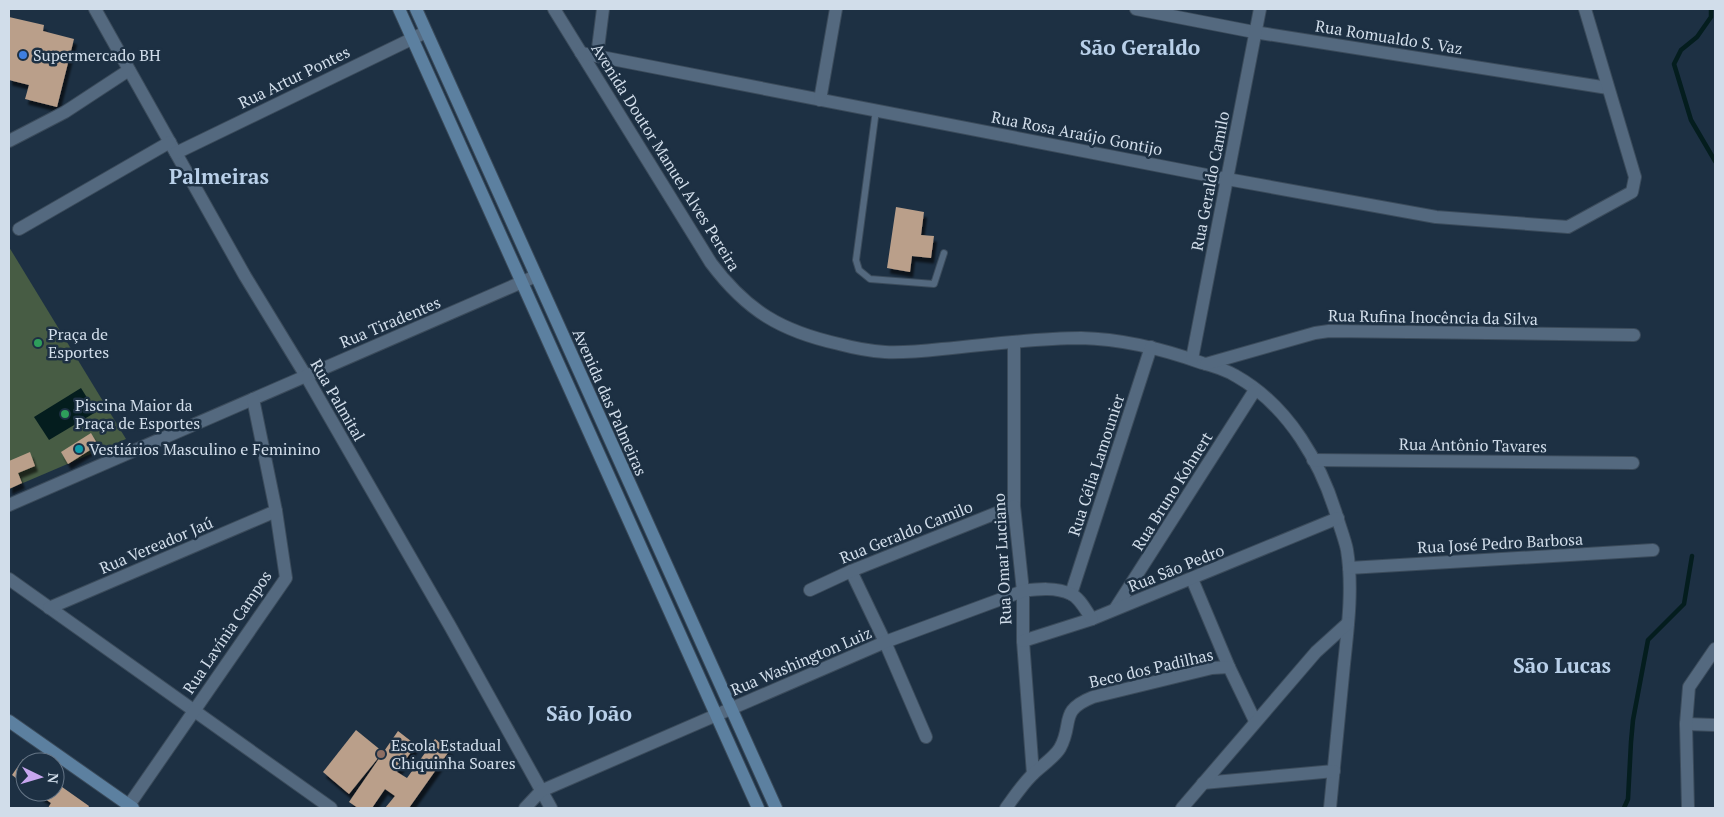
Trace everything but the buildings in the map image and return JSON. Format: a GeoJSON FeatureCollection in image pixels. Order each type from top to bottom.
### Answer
{"type":"FeatureCollection","features":[{"type":"Feature","properties":{"kind":"main road","name":"Avenida das Palmeiras"},"geometry":{"type":"LineString","coordinates":[[399,9],[758,808]]}},
{"type":"Feature","properties":{"kind":"main road","name":"Avenida das Palmeiras"},"geometry":{"type":"LineString","coordinates":[[416,9],[776,808]]}},
{"type":"Feature","properties":{"kind":"main road"},"geometry":{"type":"LineString","coordinates":[[586,426],[600,419]]}},
{"type":"Feature","properties":{"kind":"main road"},"geometry":{"type":"LineString","coordinates":[[630,523],[644,517]]}},
{"type":"Feature","properties":{"kind":"main road"},"geometry":{"type":"LineString","coordinates":[[680,635],[694,628]]}},
{"type":"Feature","properties":{"kind":"main road"},"geometry":{"type":"LineString","coordinates":[[9,721],[131,807]]}},
{"type":"Feature","properties":{"kind":"street","name":"Rua Palmital"},"geometry":{"type":"LineString","coordinates":[[96,9],[246,276],[445,617],[551,808]]}},
{"type":"Feature","properties":{"kind":"street","name":"Avenida Doutor Manuel Alves Pereira"},"geometry":{"type":"LineString","coordinates":[[554,9],[711,263],[726,284],[765,316],[781,326],[814,338],[856,348],[885,352],[911,352],[1078,338],[1151,347],[1192,359],[1236,376],[1275,406],[1296,430],[1332,496],[1347,549],[1348,623],[1330,808]]}},
{"type":"Feature","properties":{"kind":"street"},"geometry":{"type":"LineString","coordinates":[[597,56],[604,9]]}},
{"type":"Feature","properties":{"kind":"street"},"geometry":{"type":"LineString","coordinates":[[820,100],[836,9]]}},
{"type":"Feature","properties":{"kind":"street","name":"Rua Romualdo S. Vaz"},"geometry":{"type":"LineString","coordinates":[[1136,9],[1254,32],[1608,88]]}},
{"type":"Feature","properties":{"kind":"street","name":"Rua Geraldo Camilo"},"geometry":{"type":"LineString","coordinates":[[1192,359],[1254,32],[1260,9]]}},
{"type":"Feature","properties":{"kind":"street"},"geometry":{"type":"LineString","coordinates":[[1585,9],[1608,88]]}},
{"type":"Feature","properties":{"kind":"street","name":"Rua Artur Pontes"},"geometry":{"type":"LineString","coordinates":[[19,230],[173,148],[426,32]]}},
{"type":"Feature","properties":{"kind":"street","name":"Rua Rosa Araújo Gontijo"},"geometry":{"type":"LineString","coordinates":[[581,53],[1227,179],[1436,217],[1568,227],[1632,192],[1636,177],[1608,88]]}},
{"type":"Feature","properties":{"kind":"street"},"geometry":{"type":"LineString","coordinates":[[9,141],[65,112],[130,70]]}},
{"type":"Feature","properties":{"kind":"street","name":"Rua Tiradentes"},"geometry":{"type":"LineString","coordinates":[[9,505],[536,276]]}},
{"type":"Feature","properties":{"kind":"street","name":"Rua Rufina Inocência da Silva"},"geometry":{"type":"LineString","coordinates":[[1206,364],[1329,330],[1634,335]]}},
{"type":"Feature","properties":{"kind":"street","name":"Rua Omar Luciano"},"geometry":{"type":"LineString","coordinates":[[1014,342],[1014,506],[1023,592],[1023,641],[1033,774]]}},
{"type":"Feature","properties":{"kind":"street","name":"Rua Célia Lamounier"},"geometry":{"type":"LineString","coordinates":[[1071,594],[1151,347]]}},
{"type":"Feature","properties":{"kind":"street","name":"Rua Bruno Kohnert"},"geometry":{"type":"LineString","coordinates":[[1115,609],[1255,390]]}},
{"type":"Feature","properties":{"kind":"street","name":"Rua Lavínia Campos"},"geometry":{"type":"LineString","coordinates":[[131,807],[194,711],[286,578],[276,511],[253,400]]}},
{"type":"Feature","properties":{"kind":"street","name":"Rua Antônio Tavares"},"geometry":{"type":"LineString","coordinates":[[1313,460],[1633,463]]}},
{"type":"Feature","properties":{"kind":"street","name":"Rua Geraldo Camilo"},"geometry":{"type":"LineString","coordinates":[[810,590],[851,571],[1014,506]]}},
{"type":"Feature","properties":{"kind":"street","name":"Rua Vereador Jaú"},"geometry":{"type":"LineString","coordinates":[[49,608],[276,511]]}},
{"type":"Feature","properties":{"kind":"street","name":"Rua São Pedro"},"geometry":{"type":"LineString","coordinates":[[1023,641],[1092,619],[1338,518]]}},
{"type":"Feature","properties":{"kind":"street","name":"Rua José Pedro Barbosa"},"geometry":{"type":"LineString","coordinates":[[1348,568],[1653,550]]}},
{"type":"Feature","properties":{"kind":"street"},"geometry":{"type":"LineString","coordinates":[[851,571],[885,642],[926,737]]}},
{"type":"Feature","properties":{"kind":"street"},"geometry":{"type":"LineString","coordinates":[[9,579],[331,808]]}},
{"type":"Feature","properties":{"kind":"street"},"geometry":{"type":"LineString","coordinates":[[1192,579],[1229,667],[1255,721]]}},
{"type":"Feature","properties":{"kind":"street","name":"Rua Washington Luiz"},"geometry":{"type":"LineString","coordinates":[[525,808],[541,791],[885,642],[1023,592],[1043,588],[1071,594]]}},
{"type":"Feature","properties":{"kind":"street"},"geometry":{"type":"LineString","coordinates":[[1071,594],[1080,601],[1092,619]]}},
{"type":"Feature","properties":{"kind":"street"},"geometry":{"type":"LineString","coordinates":[[1182,808],[1316,652],[1348,623]]}},
{"type":"Feature","properties":{"kind":"street"},"geometry":{"type":"LineString","coordinates":[[1688,808],[1686,724],[1689,687],[1715,650]]}},
{"type":"Feature","properties":{"kind":"street","name":"Beco dos Padilhas"},"geometry":{"type":"LineString","coordinates":[[1006,808],[1033,774],[1060,750],[1068,726],[1068,716],[1083,701],[1212,668],[1229,667]]}},
{"type":"Feature","properties":{"kind":"street"},"geometry":{"type":"LineString","coordinates":[[1686,724],[1715,726]]}},
{"type":"Feature","properties":{"kind":"street"},"geometry":{"type":"LineString","coordinates":[[1203,783],[1334,771]]}},
{"type":"Feature","properties":{"kind":"lane"},"geometry":{"type":"LineString","coordinates":[[876,110],[856,260],[860,270],[870,278],[934,284],[944,253]]}},
{"type":"Feature","properties":{"kind":"green space","name":"Praça de Esportes"},"geometry":{"type":"Polygon","coordinates":[[[9,247],[126,439],[9,489],[9,247]]]}},
{"type":"Feature","properties":{"kind":"shaded area","name":"Piscina Maior da Praça de Esportes"},"geometry":{"type":"Polygon","coordinates":[[[81,388],[96,412],[49,440],[34,417],[81,388]]]}},
{"type":"Feature","properties":{"kind":"waterway"},"geometry":{"type":"LineString","coordinates":[[1711,9],[1711,17],[1697,37],[1681,50],[1674,64],[1691,120],[1715,161]]}},
{"type":"Feature","properties":{"kind":"waterway"},"geometry":{"type":"LineString","coordinates":[[1624,808],[1628,799],[1633,720],[1648,640],[1684,604],[1692,556]]}},
{"type":"Feature","properties":{"kind":"place","name":"Supermercado BH"},"geometry":{"type":"Point","coordinates":[23,55]}},
{"type":"Feature","properties":{"kind":"place","name":"Praça de Esportes"},"geometry":{"type":"Point","coordinates":[38,343]}},
{"type":"Feature","properties":{"kind":"place","name":"Piscina Maior da Praça de Esportes"},"geometry":{"type":"Point","coordinates":[65,414]}},
{"type":"Feature","properties":{"kind":"place","name":"Vestiários Masculino e Feminino"},"geometry":{"type":"Point","coordinates":[79,449]}},
{"type":"Feature","properties":{"kind":"place","name":"Escola Estadual Chiquinha Soares"},"geometry":{"type":"Point","coordinates":[381,754]}},
{"type":"Feature","properties":{"kind":"district","name":"São Geraldo"},"geometry":{"type":"Point","coordinates":[1140,48]}},
{"type":"Feature","properties":{"kind":"district","name":"Palmeiras"},"geometry":{"type":"Point","coordinates":[219,177]}},
{"type":"Feature","properties":{"kind":"district","name":"São Lucas"},"geometry":{"type":"Point","coordinates":[1562,666]}},
{"type":"Feature","properties":{"kind":"district","name":"São João"},"geometry":{"type":"Point","coordinates":[589,714]}}]}
